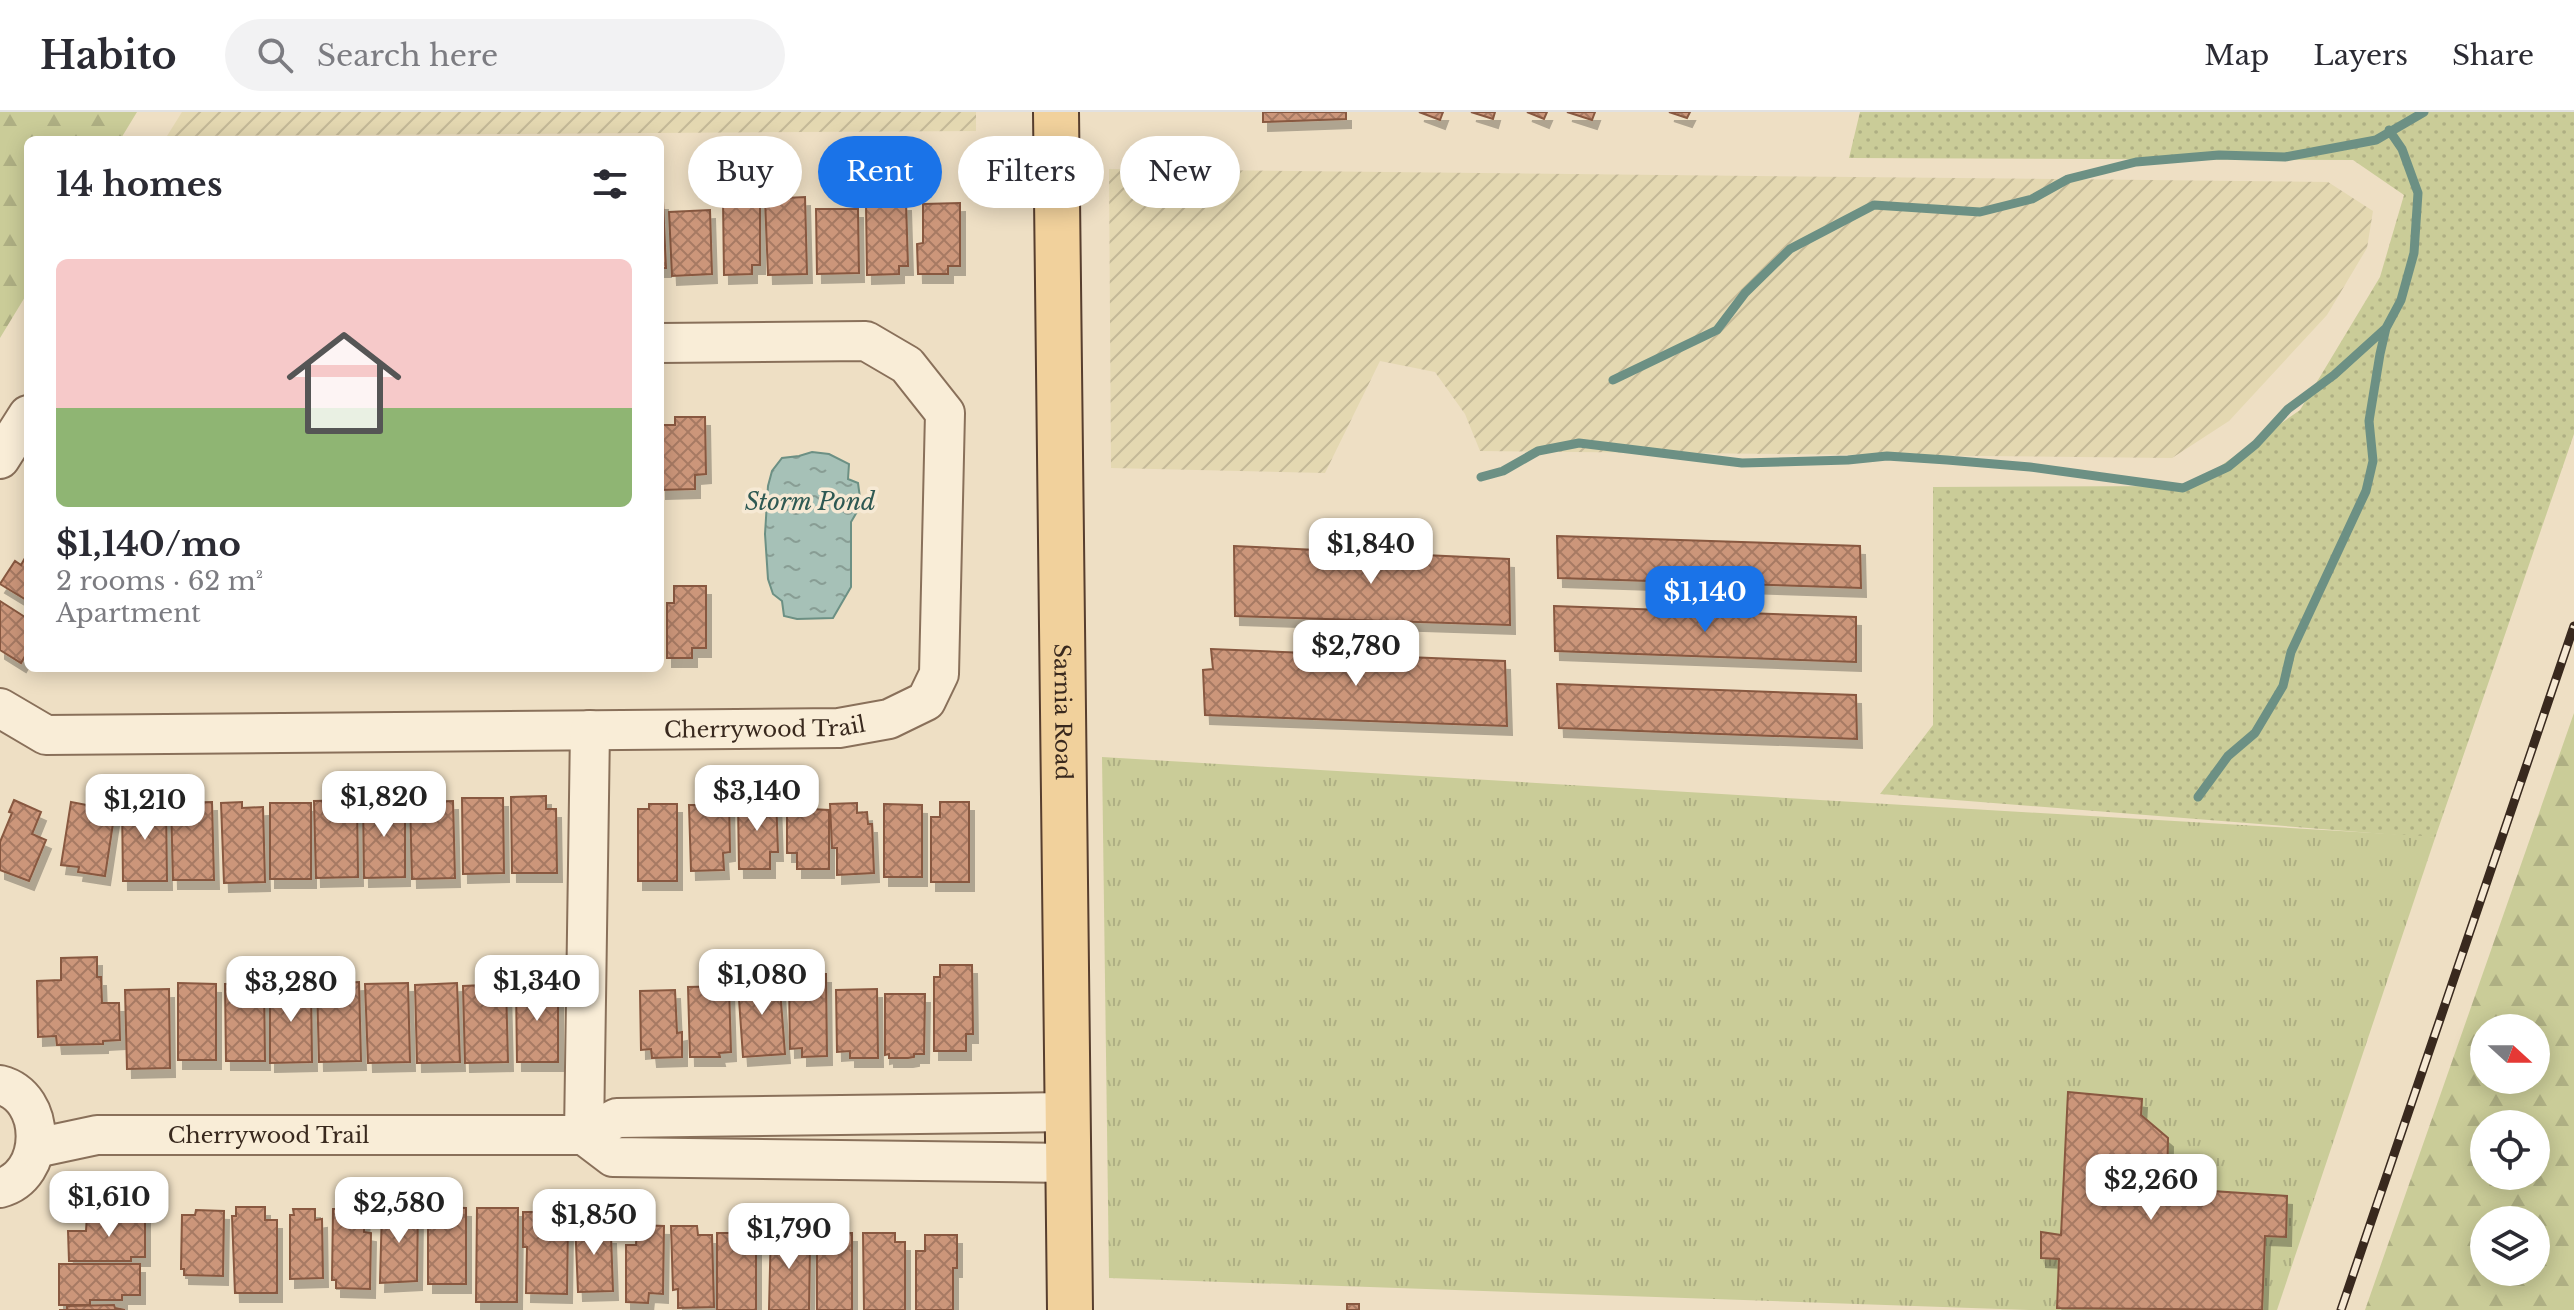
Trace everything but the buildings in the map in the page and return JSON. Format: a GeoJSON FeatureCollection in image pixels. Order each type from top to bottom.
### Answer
{"type":"FeatureCollection","features":[{"type":"Feature","properties":{"kind":"main road","name":"Sarnia Road"},"geometry":{"type":"LineString","coordinates":[[1056,112],[1070,1310]]}},
{"type":"Feature","properties":{"kind":"street","name":"Cherrywood Trail"},"geometry":{"type":"LineString","coordinates":[[0,708],[46,735],[839,728],[889,719],[926,701],[939,674],[945,413],[907,365],[866,341],[664,343]]}},
{"type":"Feature","properties":{"kind":"street"},"geometry":{"type":"LineString","coordinates":[[0,459],[24,421]]}},
{"type":"Feature","properties":{"kind":"street"},"geometry":{"type":"LineString","coordinates":[[590,730],[584,1135],[613,1157],[1067,1163]]}},
{"type":"Feature","properties":{"kind":"street"},"geometry":{"type":"LineString","coordinates":[[0,1085],[25,1102],[33,1131],[26,1170],[2,1197]]}},
{"type":"Feature","properties":{"kind":"street","name":"Cherrywood Trail"},"geometry":{"type":"LineString","coordinates":[[33,1131],[97,1135],[584,1135],[617,1118],[1066,1112]]}},
{"type":"Feature","properties":{"kind":"shaded area"},"geometry":{"type":"Polygon","coordinates":[[[182,112],[976,112],[976,131],[167,136],[182,112]]]}},
{"type":"Feature","properties":{"kind":"shaded area"},"geometry":{"type":"Polygon","coordinates":[[[1109,169],[1120,169],[1120,208],[1240,208],[1240,170],[2328,182],[2373,211],[2367,248],[2327,315],[2229,421],[2172,458],[1480,451],[1465,414],[1435,372],[1380,361],[1325,473],[1111,468],[1109,169]]]}},
{"type":"Feature","properties":{"kind":"green space"},"geometry":{"type":"Polygon","coordinates":[[[0,112],[137,112],[122,136],[24,136],[24,299],[0,338],[0,112]]]}},
{"type":"Feature","properties":{"kind":"green space"},"geometry":{"type":"Polygon","coordinates":[[[1860,112],[2574,112],[2574,434],[2435,838],[1880,794],[1933,725],[1933,487],[2192,486],[2300,410],[2380,277],[2404,195],[2353,160],[1849,158],[1860,112]]]}},
{"type":"Feature","properties":{"kind":"green space"},"geometry":{"type":"Polygon","coordinates":[[[2574,713],[2574,1310],[2365,1310],[2574,713]]]}},
{"type":"Feature","properties":{"kind":"green space"},"geometry":{"type":"Polygon","coordinates":[[[1102,757],[2435,838],[2277,1310],[2029,1310],[1109,1278],[1102,757]]]}},
{"type":"Feature","properties":{"kind":"water","name":"Storm Pond"},"geometry":{"type":"Polygon","coordinates":[[[812,452],[829,454],[849,464],[848,479],[858,483],[861,505],[851,522],[851,587],[833,618],[797,619],[784,616],[782,601],[773,594],[768,579],[765,534],[768,486],[772,471],[782,458],[812,452]]]}},
{"type":"Feature","properties":{"kind":"waterway"},"geometry":{"type":"LineString","coordinates":[[1613,380],[1717,330],[1745,293],[1790,249],[1874,205],[1980,212],[2032,199],[2068,179],[2136,162],[2219,155],[2285,157],[2376,140],[2424,112]]}},
{"type":"Feature","properties":{"kind":"waterway"},"geometry":{"type":"LineString","coordinates":[[2198,797],[2228,756],[2255,733],[2283,686],[2291,652],[2366,491],[2373,461],[2369,421],[2380,354],[2386,328],[2401,300],[2414,253],[2418,193],[2402,149],[2389,130]]}},
{"type":"Feature","properties":{"kind":"waterway"},"geometry":{"type":"LineString","coordinates":[[1481,477],[1503,471],[1538,451],[1579,443],[1742,463],[1887,456],[1947,460],[2030,467],[2183,488],[2228,467],[2256,444],[2288,409],[2334,375],[2386,328]]}},
{"type":"Feature","properties":{"kind":"railway"},"geometry":{"type":"LineString","coordinates":[[2341,1310],[2574,626]]}}]}
